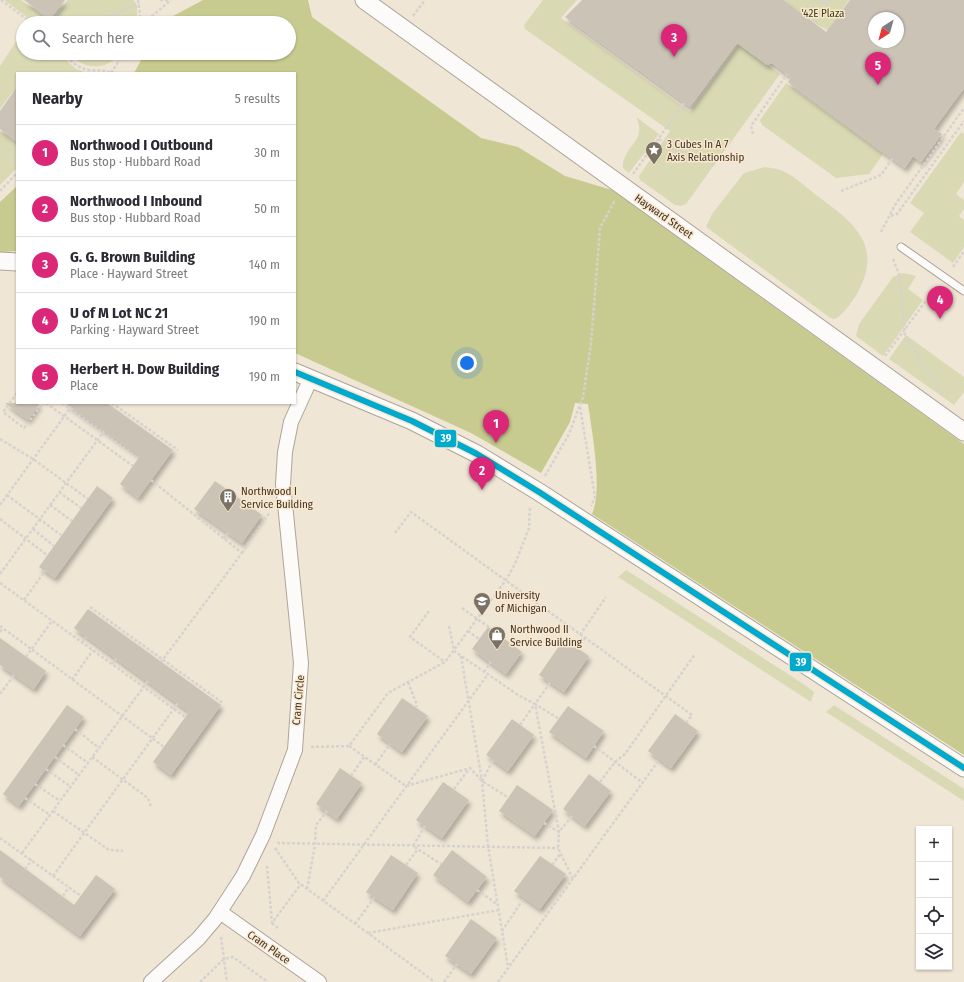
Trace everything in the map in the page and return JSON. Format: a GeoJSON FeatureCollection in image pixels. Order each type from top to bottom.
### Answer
{"type":"FeatureCollection","features":[{"type":"Feature","properties":{"kind":"street","name":"Hayward Street"},"geometry":{"type":"LineString","coordinates":[[364,0],[964,432]]}},
{"type":"Feature","properties":{"kind":"street"},"geometry":{"type":"LineString","coordinates":[[0,261],[16,262]]}},
{"type":"Feature","properties":{"kind":"street"},"geometry":{"type":"LineString","coordinates":[[296,372],[412,422],[477,454],[964,768]]}},
{"type":"Feature","properties":{"kind":"street","name":"Cram Circle"},"geometry":{"type":"LineString","coordinates":[[151,982],[198,939],[217,916],[243,876],[263,835],[294,750],[302,663],[284,484],[284,452],[291,422],[311,378]]}},
{"type":"Feature","properties":{"kind":"street","name":"Cram Place"},"geometry":{"type":"LineString","coordinates":[[217,916],[319,982]]}},
{"type":"Feature","properties":{"kind":"lane"},"geometry":{"type":"LineString","coordinates":[[901,246],[964,291]]}},
{"type":"Feature","properties":{"kind":"path"},"geometry":{"type":"LineString","coordinates":[[1,0],[23,16]]}},
{"type":"Feature","properties":{"kind":"path"},"geometry":{"type":"LineString","coordinates":[[138,0],[142,16]]}},
{"type":"Feature","properties":{"kind":"path"},"geometry":{"type":"LineString","coordinates":[[160,0],[171,0]]}},
{"type":"Feature","properties":{"kind":"path"},"geometry":{"type":"LineString","coordinates":[[152,16],[171,0]]}},
{"type":"Feature","properties":{"kind":"path"},"geometry":{"type":"LineString","coordinates":[[411,19],[425,0]]}},
{"type":"Feature","properties":{"kind":"path"},"geometry":{"type":"LineString","coordinates":[[813,0],[828,3]]}},
{"type":"Feature","properties":{"kind":"path"},"geometry":{"type":"LineString","coordinates":[[813,22],[830,0]]}},
{"type":"Feature","properties":{"kind":"path"},"geometry":{"type":"LineString","coordinates":[[109,16],[139,4]]}},
{"type":"Feature","properties":{"kind":"path"},"geometry":{"type":"LineString","coordinates":[[70,60],[85,69],[104,72]]}},
{"type":"Feature","properties":{"kind":"path"},"geometry":{"type":"LineString","coordinates":[[112,72],[119,60]]}},
{"type":"Feature","properties":{"kind":"path"},"geometry":{"type":"LineString","coordinates":[[753,134],[750,126],[787,74]]}},
{"type":"Feature","properties":{"kind":"path"},"geometry":{"type":"LineString","coordinates":[[630,178],[684,103]]}},
{"type":"Feature","properties":{"kind":"path"},"geometry":{"type":"LineString","coordinates":[[881,232],[891,216],[895,205],[964,108]]}},
{"type":"Feature","properties":{"kind":"path"},"geometry":{"type":"LineString","coordinates":[[891,216],[897,214],[964,121]]}},
{"type":"Feature","properties":{"kind":"path"},"geometry":{"type":"LineString","coordinates":[[659,139],[671,149],[698,154],[716,166]]}},
{"type":"Feature","properties":{"kind":"path"},"geometry":{"type":"LineString","coordinates":[[841,191],[881,175],[892,159]]}},
{"type":"Feature","properties":{"kind":"path"},"geometry":{"type":"LineString","coordinates":[[0,191],[16,174]]}},
{"type":"Feature","properties":{"kind":"path"},"geometry":{"type":"LineString","coordinates":[[546,480],[544,475],[569,434],[580,407],[591,343],[600,228],[617,195]]}},
{"type":"Feature","properties":{"kind":"path"},"geometry":{"type":"LineString","coordinates":[[953,267],[964,251]]}},
{"type":"Feature","properties":{"kind":"path"},"geometry":{"type":"LineString","coordinates":[[893,258],[900,282],[905,336],[945,398]]}},
{"type":"Feature","properties":{"kind":"path"},"geometry":{"type":"LineString","coordinates":[[883,359],[937,286]]}},
{"type":"Feature","properties":{"kind":"path"},"geometry":{"type":"LineString","coordinates":[[16,394],[3,412],[24,428],[43,404]]}},
{"type":"Feature","properties":{"kind":"path"},"geometry":{"type":"LineString","coordinates":[[45,404],[133,466]]}},
{"type":"Feature","properties":{"kind":"path"},"geometry":{"type":"LineString","coordinates":[[64,404],[137,457]]}},
{"type":"Feature","properties":{"kind":"path"},"geometry":{"type":"LineString","coordinates":[[113,404],[119,410],[178,450]]}},
{"type":"Feature","properties":{"kind":"path"},"geometry":{"type":"LineString","coordinates":[[580,407],[595,497],[589,512]]}},
{"type":"Feature","properties":{"kind":"path"},"geometry":{"type":"LineString","coordinates":[[0,505],[70,408]]}},
{"type":"Feature","properties":{"kind":"path"},"geometry":{"type":"LineString","coordinates":[[0,574],[104,432]]}},
{"type":"Feature","properties":{"kind":"path"},"geometry":{"type":"LineString","coordinates":[[0,439],[33,459],[88,499]]}},
{"type":"Feature","properties":{"kind":"path"},"geometry":{"type":"LineString","coordinates":[[151,480],[242,553]]}},
{"type":"Feature","properties":{"kind":"path"},"geometry":{"type":"LineString","coordinates":[[60,492],[81,508]]}},
{"type":"Feature","properties":{"kind":"path"},"geometry":{"type":"LineString","coordinates":[[7,495],[61,535]]}},
{"type":"Feature","properties":{"kind":"path"},"geometry":{"type":"LineString","coordinates":[[349,746],[388,694],[445,662],[454,651],[506,580],[523,547],[528,528],[529,509],[531,503]]}},
{"type":"Feature","properties":{"kind":"path"},"geometry":{"type":"LineString","coordinates":[[50,506],[72,521]]}},
{"type":"Feature","properties":{"kind":"path"},"geometry":{"type":"LineString","coordinates":[[162,661],[242,553],[270,513],[270,507]]}},
{"type":"Feature","properties":{"kind":"path"},"geometry":{"type":"LineString","coordinates":[[395,532],[411,512],[692,715],[686,723]]}},
{"type":"Feature","properties":{"kind":"path"},"geometry":{"type":"LineString","coordinates":[[0,519],[47,555]]}},
{"type":"Feature","properties":{"kind":"path"},"geometry":{"type":"LineString","coordinates":[[32,529],[54,546]]}},
{"type":"Feature","properties":{"kind":"path"},"geometry":{"type":"LineString","coordinates":[[224,539],[228,534]]}},
{"type":"Feature","properties":{"kind":"path"},"geometry":{"type":"LineString","coordinates":[[24,600],[44,571]]}},
{"type":"Feature","properties":{"kind":"path"},"geometry":{"type":"LineString","coordinates":[[0,583],[185,717]]}},
{"type":"Feature","properties":{"kind":"path"},"geometry":{"type":"LineString","coordinates":[[580,634],[606,597]]}},
{"type":"Feature","properties":{"kind":"path"},"geometry":{"type":"LineString","coordinates":[[90,607],[162,661],[223,703]]}},
{"type":"Feature","properties":{"kind":"path"},"geometry":{"type":"LineString","coordinates":[[462,608],[504,638]]}},
{"type":"Feature","properties":{"kind":"path"},"geometry":{"type":"LineString","coordinates":[[429,611],[410,637],[445,662]]}},
{"type":"Feature","properties":{"kind":"path"},"geometry":{"type":"LineString","coordinates":[[26,657],[52,621]]}},
{"type":"Feature","properties":{"kind":"path"},"geometry":{"type":"LineString","coordinates":[[449,626],[454,651],[558,719]]}},
{"type":"Feature","properties":{"kind":"path"},"geometry":{"type":"LineString","coordinates":[[0,632],[1,627],[164,747]]}},
{"type":"Feature","properties":{"kind":"path"},"geometry":{"type":"LineString","coordinates":[[468,631],[479,639]]}},
{"type":"Feature","properties":{"kind":"path"},"geometry":{"type":"LineString","coordinates":[[82,642],[86,637]]}},
{"type":"Feature","properties":{"kind":"path"},"geometry":{"type":"LineString","coordinates":[[577,648],[584,638]]}},
{"type":"Feature","properties":{"kind":"path"},"geometry":{"type":"LineString","coordinates":[[72,680],[93,650]]}},
{"type":"Feature","properties":{"kind":"path"},"geometry":{"type":"LineString","coordinates":[[600,782],[615,762],[625,754],[695,654]]}},
{"type":"Feature","properties":{"kind":"path"},"geometry":{"type":"LineString","coordinates":[[461,656],[482,781],[488,846],[508,967]]}},
{"type":"Feature","properties":{"kind":"path"},"geometry":{"type":"LineString","coordinates":[[112,664],[116,659]]}},
{"type":"Feature","properties":{"kind":"path"},"geometry":{"type":"LineString","coordinates":[[484,672],[491,662]]}},
{"type":"Feature","properties":{"kind":"path"},"geometry":{"type":"LineString","coordinates":[[323,901],[488,674]]}},
{"type":"Feature","properties":{"kind":"path"},"geometry":{"type":"LineString","coordinates":[[0,694],[14,675]]}},
{"type":"Feature","properties":{"kind":"path"},"geometry":{"type":"LineString","coordinates":[[22,853],[148,681]]}},
{"type":"Feature","properties":{"kind":"path"},"geometry":{"type":"LineString","coordinates":[[408,682],[417,705],[416,707]]}},
{"type":"Feature","properties":{"kind":"path"},"geometry":{"type":"LineString","coordinates":[[520,725],[550,683]]}},
{"type":"Feature","properties":{"kind":"path"},"geometry":{"type":"LineString","coordinates":[[53,876],[178,703]]}},
{"type":"Feature","properties":{"kind":"path"},"geometry":{"type":"LineString","coordinates":[[535,704],[558,832],[558,848],[573,878]]}},
{"type":"Feature","properties":{"kind":"path"},"geometry":{"type":"LineString","coordinates":[[75,729],[99,748]]}},
{"type":"Feature","properties":{"kind":"path"},"geometry":{"type":"LineString","coordinates":[[375,765],[390,744]]}},
{"type":"Feature","properties":{"kind":"path"},"geometry":{"type":"LineString","coordinates":[[64,745],[88,763]]}},
{"type":"Feature","properties":{"kind":"path"},"geometry":{"type":"LineString","coordinates":[[294,750],[349,746],[406,786],[470,768]]}},
{"type":"Feature","properties":{"kind":"path"},"geometry":{"type":"LineString","coordinates":[[594,746],[642,783]]}},
{"type":"Feature","properties":{"kind":"path"},"geometry":{"type":"LineString","coordinates":[[55,756],[79,775]]}},
{"type":"Feature","properties":{"kind":"path"},"geometry":{"type":"LineString","coordinates":[[92,757],[148,798],[150,807]]}},
{"type":"Feature","properties":{"kind":"path"},"geometry":{"type":"LineString","coordinates":[[351,776],[364,757]]}},
{"type":"Feature","properties":{"kind":"path"},"geometry":{"type":"LineString","coordinates":[[482,781],[493,760]]}},
{"type":"Feature","properties":{"kind":"path"},"geometry":{"type":"LineString","coordinates":[[498,982],[659,760]]}},
{"type":"Feature","properties":{"kind":"path"},"geometry":{"type":"LineString","coordinates":[[470,768],[482,781],[509,798]]}},
{"type":"Feature","properties":{"kind":"path"},"geometry":{"type":"LineString","coordinates":[[454,789],[470,768]]}},
{"type":"Feature","properties":{"kind":"path"},"geometry":{"type":"LineString","coordinates":[[46,769],[70,787]]}},
{"type":"Feature","properties":{"kind":"path"},"geometry":{"type":"LineString","coordinates":[[35,784],[60,801]]}},
{"type":"Feature","properties":{"kind":"path"},"geometry":{"type":"LineString","coordinates":[[25,798],[50,815]]}},
{"type":"Feature","properties":{"kind":"path"},"geometry":{"type":"LineString","coordinates":[[53,811],[109,850],[123,851]]}},
{"type":"Feature","properties":{"kind":"path"},"geometry":{"type":"LineString","coordinates":[[307,889],[315,845],[316,825],[327,812]]}},
{"type":"Feature","properties":{"kind":"path"},"geometry":{"type":"LineString","coordinates":[[558,832],[572,816]]}},
{"type":"Feature","properties":{"kind":"path"},"geometry":{"type":"LineString","coordinates":[[544,823],[558,832]]}},
{"type":"Feature","properties":{"kind":"path"},"geometry":{"type":"LineString","coordinates":[[413,846],[425,826]]}},
{"type":"Feature","properties":{"kind":"path"},"geometry":{"type":"LineString","coordinates":[[0,838],[81,896]]}},
{"type":"Feature","properties":{"kind":"path"},"geometry":{"type":"LineString","coordinates":[[277,844],[558,848]]}},
{"type":"Feature","properties":{"kind":"path"},"geometry":{"type":"LineString","coordinates":[[413,846],[441,864]]}},
{"type":"Feature","properties":{"kind":"path"},"geometry":{"type":"LineString","coordinates":[[275,848],[301,884],[435,982]]}},
{"type":"Feature","properties":{"kind":"path"},"geometry":{"type":"LineString","coordinates":[[406,865],[418,849]]}},
{"type":"Feature","properties":{"kind":"path"},"geometry":{"type":"LineString","coordinates":[[552,864],[561,852]]}},
{"type":"Feature","properties":{"kind":"path"},"geometry":{"type":"LineString","coordinates":[[25,869],[32,860]]}},
{"type":"Feature","properties":{"kind":"path"},"geometry":{"type":"LineString","coordinates":[[267,866],[272,923],[278,928]]}},
{"type":"Feature","properties":{"kind":"path"},"geometry":{"type":"LineString","coordinates":[[272,923],[301,884]]}},
{"type":"Feature","properties":{"kind":"path"},"geometry":{"type":"LineString","coordinates":[[63,896],[69,887]]}},
{"type":"Feature","properties":{"kind":"path"},"geometry":{"type":"LineString","coordinates":[[477,890],[498,904]]}},
{"type":"Feature","properties":{"kind":"path"},"geometry":{"type":"LineString","coordinates":[[355,924],[374,898]]}},
{"type":"Feature","properties":{"kind":"path"},"geometry":{"type":"LineString","coordinates":[[502,931],[524,898]]}},
{"type":"Feature","properties":{"kind":"path"},"geometry":{"type":"LineString","coordinates":[[368,933],[498,910]]}},
{"type":"Feature","properties":{"kind":"path"},"geometry":{"type":"LineString","coordinates":[[217,916],[227,982]]}},
{"type":"Feature","properties":{"kind":"path"},"geometry":{"type":"LineString","coordinates":[[200,982],[224,959],[233,958],[268,982]]}},
{"type":"Feature","properties":{"kind":"path"},"geometry":{"type":"LineString","coordinates":[[444,982],[457,964]]}},
{"type":"Feature","properties":{"kind":"green space"},"geometry":{"type":"Polygon","coordinates":[[[4,0],[21,0],[44,16],[26,16],[4,0]]]}},
{"type":"Feature","properties":{"kind":"green space"},"geometry":{"type":"Polygon","coordinates":[[[68,0],[134,0],[137,6],[137,16],[56,16],[68,0]]]}},
{"type":"Feature","properties":{"kind":"green space"},"geometry":{"type":"Polygon","coordinates":[[[203,0],[308,0],[312,17],[481,138],[518,147],[565,176],[612,190],[964,444],[964,755],[592,514],[597,491],[597,476],[588,404],[575,403],[570,422],[541,473],[471,433],[296,353],[296,72],[135,72],[141,60],[296,60],[296,16],[173,16],[203,0]]]}},
{"type":"Feature","properties":{"kind":"green space"},"geometry":{"type":"Polygon","coordinates":[[[543,0],[577,0],[561,18],[690,112],[739,44],[780,74],[686,204],[681,206],[675,205],[640,180],[639,176],[670,131],[525,29],[524,25],[543,0]]]}},
{"type":"Feature","properties":{"kind":"green space","name":"'42E Plaza"},"geometry":{"type":"Polygon","coordinates":[[[784,0],[849,0],[828,30],[818,25],[784,0]]]}},
{"type":"Feature","properties":{"kind":"green space"},"geometry":{"type":"Polygon","coordinates":[[[16,42],[16,60],[66,60],[76,69],[84,72],[16,72],[16,95],[12,93],[0,109],[0,66],[16,42]]]}},
{"type":"Feature","properties":{"kind":"green space"},"geometry":{"type":"Polygon","coordinates":[[[76,60],[113,60],[101,66],[81,63],[76,60]]]}},
{"type":"Feature","properties":{"kind":"green space"},"geometry":{"type":"Polygon","coordinates":[[[786,83],[883,154],[869,174],[836,178],[762,125],[760,120],[786,83]]]}},
{"type":"Feature","properties":{"kind":"green space"},"geometry":{"type":"Polygon","coordinates":[[[636,117],[659,134],[629,173],[623,168],[623,163],[628,151],[638,137],[639,125],[636,117]]]}},
{"type":"Feature","properties":{"kind":"green space"},"geometry":{"type":"Polygon","coordinates":[[[0,131],[16,142],[16,169],[0,185],[0,131]]]}},
{"type":"Feature","properties":{"kind":"green space"},"geometry":{"type":"Polygon","coordinates":[[[961,132],[964,134],[964,182],[956,194],[964,200],[964,209],[959,216],[964,220],[964,247],[953,263],[910,232],[924,213],[910,203],[961,132]]]}},
{"type":"Feature","properties":{"kind":"green space"},"geometry":{"type":"Polygon","coordinates":[[[765,167],[781,170],[794,177],[843,216],[861,237],[866,248],[867,261],[865,275],[854,299],[846,310],[837,318],[833,319],[829,317],[706,227],[712,214],[744,173],[765,167]]]}},
{"type":"Feature","properties":{"kind":"green space"},"geometry":{"type":"Polygon","coordinates":[[[16,187],[16,251],[0,252],[0,202],[16,187]]]}},
{"type":"Feature","properties":{"kind":"green space"},"geometry":{"type":"Polygon","coordinates":[[[903,273],[916,276],[908,289],[923,300],[883,356],[856,336],[859,324],[893,277],[903,273]]]}},
{"type":"Feature","properties":{"kind":"green space"},"geometry":{"type":"Polygon","coordinates":[[[906,335],[964,377],[964,392],[954,405],[889,359],[906,335]]]}},
{"type":"Feature","properties":{"kind":"green space"},"geometry":{"type":"Polygon","coordinates":[[[626,570],[802,683],[814,692],[811,702],[618,577],[626,570]]]}},
{"type":"Feature","properties":{"kind":"green space"},"geometry":{"type":"Polygon","coordinates":[[[834,705],[964,789],[964,801],[826,712],[834,705]]]}},
{"type":"Feature","properties":{"kind":"building"},"geometry":{"type":"Polygon","coordinates":[[[24,0],[65,0],[52,16],[46,16],[24,0]]]}},
{"type":"Feature","properties":{"kind":"building"},"geometry":{"type":"Polygon","coordinates":[[[582,0],[784,0],[826,32],[850,0],[964,0],[964,88],[934,129],[942,134],[921,162],[913,156],[905,168],[788,82],[791,77],[772,63],[767,65],[737,43],[690,107],[565,17],[582,0]]]}},
{"type":"Feature","properties":{"kind":"building"},"geometry":{"type":"Polygon","coordinates":[[[16,88],[16,140],[0,129],[0,111],[16,88]]]}},
{"type":"Feature","properties":{"kind":"building"},"geometry":{"type":"Polygon","coordinates":[[[5,403],[39,404],[28,420],[5,403]]]}},
{"type":"Feature","properties":{"kind":"building"},"geometry":{"type":"Polygon","coordinates":[[[66,404],[108,404],[173,450],[138,498],[120,484],[140,456],[66,404]]]}},
{"type":"Feature","properties":{"kind":"building","name":"Northwood I Service Building"},"geometry":{"type":"Polygon","coordinates":[[[215,481],[262,515],[242,543],[194,509],[215,481]]]}},
{"type":"Feature","properties":{"kind":"building"},"geometry":{"type":"Polygon","coordinates":[[[97,486],[113,498],[55,578],[39,567],[97,486]]]}},
{"type":"Feature","properties":{"kind":"building"},"geometry":{"type":"Polygon","coordinates":[[[88,609],[221,705],[171,775],[153,762],[189,712],[74,628],[88,609]]]}},
{"type":"Feature","properties":{"kind":"building","name":"Northwood II Service Building"},"geometry":{"type":"Polygon","coordinates":[[[488,627],[522,652],[506,674],[472,649],[488,627]]]}},
{"type":"Feature","properties":{"kind":"building"},"geometry":{"type":"Polygon","coordinates":[[[0,638],[46,671],[34,689],[0,665],[0,638]]]}},
{"type":"Feature","properties":{"kind":"building"},"geometry":{"type":"Polygon","coordinates":[[[564,639],[589,656],[564,692],[539,675],[564,639]]]}},
{"type":"Feature","properties":{"kind":"building"},"geometry":{"type":"Polygon","coordinates":[[[402,698],[428,716],[402,752],[377,734],[402,698]]]}},
{"type":"Feature","properties":{"kind":"building"},"geometry":{"type":"Polygon","coordinates":[[[67,705],[84,717],[19,806],[3,794],[67,705]]]}},
{"type":"Feature","properties":{"kind":"building"},"geometry":{"type":"Polygon","coordinates":[[[568,706],[604,731],[586,758],[549,732],[568,706]]]}},
{"type":"Feature","properties":{"kind":"building"},"geometry":{"type":"Polygon","coordinates":[[[675,714],[698,731],[671,768],[648,751],[675,714]]]}},
{"type":"Feature","properties":{"kind":"building"},"geometry":{"type":"Polygon","coordinates":[[[512,719],[534,735],[508,771],[486,755],[512,719]]]}},
{"type":"Feature","properties":{"kind":"building"},"geometry":{"type":"Polygon","coordinates":[[[340,768],[362,783],[337,819],[316,804],[340,768]]]}},
{"type":"Feature","properties":{"kind":"building"},"geometry":{"type":"Polygon","coordinates":[[[589,774],[611,791],[585,826],[563,809],[589,774]]]}},
{"type":"Feature","properties":{"kind":"building"},"geometry":{"type":"Polygon","coordinates":[[[443,782],[469,800],[442,838],[416,820],[443,782]]]}},
{"type":"Feature","properties":{"kind":"building"},"geometry":{"type":"Polygon","coordinates":[[[517,785],[553,810],[535,836],[499,811],[517,785]]]}},
{"type":"Feature","properties":{"kind":"building"},"geometry":{"type":"Polygon","coordinates":[[[0,850],[74,905],[96,875],[115,889],[80,936],[0,877],[0,850]]]}},
{"type":"Feature","properties":{"kind":"building"},"geometry":{"type":"Polygon","coordinates":[[[452,850],[487,877],[468,902],[433,875],[452,850]]]}},
{"type":"Feature","properties":{"kind":"building"},"geometry":{"type":"Polygon","coordinates":[[[391,855],[418,873],[393,910],[366,892],[391,855]]]}},
{"type":"Feature","properties":{"kind":"building"},"geometry":{"type":"Polygon","coordinates":[[[540,856],[566,874],[540,909],[514,891],[540,856]]]}},
{"type":"Feature","properties":{"kind":"building"},"geometry":{"type":"Polygon","coordinates":[[[471,919],[497,938],[471,974],[445,956],[471,919]]]}},
{"type":"Feature","properties":{"kind":"transit line","name":"39"},"geometry":{"type":"LineString","coordinates":[[296,372],[412,421],[477,454],[539,492],[964,768]]}},
{"type":"Feature","properties":{"kind":"place","name":"G. G. Brown Building"},"geometry":{"type":"Point","coordinates":[674,57]}},
{"type":"Feature","properties":{"kind":"place","name":"Herbert H. Dow Building"},"geometry":{"type":"Point","coordinates":[878,85]}},
{"type":"Feature","properties":{"kind":"place","name":"3 Cubes In A 7 Axis Relationship"},"geometry":{"type":"Point","coordinates":[654,165]}},
{"type":"Feature","properties":{"kind":"place","name":"U of M Lot NC 21"},"geometry":{"type":"Point","coordinates":[940,319]}},
{"type":"Feature","properties":{"kind":"place","name":"Northwood I Outbound"},"geometry":{"type":"Point","coordinates":[496,443]}},
{"type":"Feature","properties":{"kind":"place","name":"Northwood I Inbound"},"geometry":{"type":"Point","coordinates":[482,490]}},
{"type":"Feature","properties":{"kind":"place","name":"Northwood I Service Building"},"geometry":{"type":"Point","coordinates":[228,512]}},
{"type":"Feature","properties":{"kind":"place","name":"University of Michigan"},"geometry":{"type":"Point","coordinates":[482,616]}},
{"type":"Feature","properties":{"kind":"place","name":"Northwood II Service Building"},"geometry":{"type":"Point","coordinates":[497,650]}}]}
